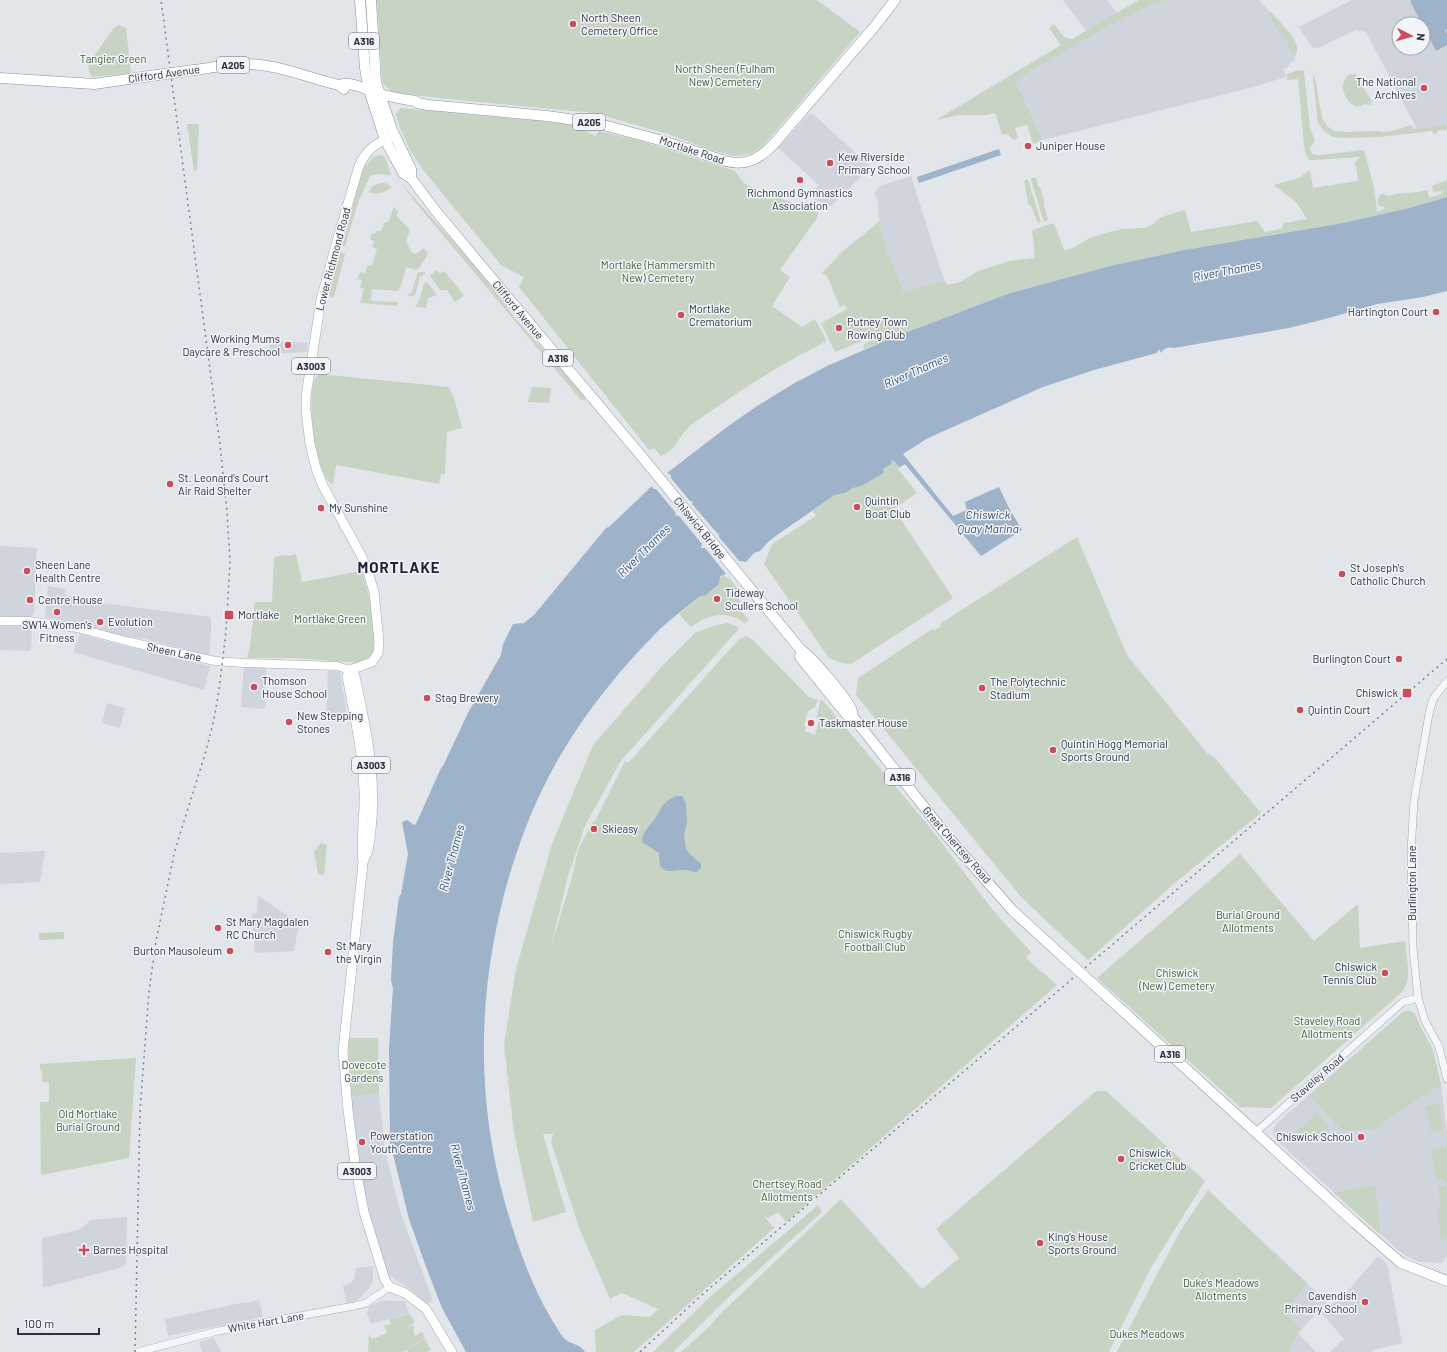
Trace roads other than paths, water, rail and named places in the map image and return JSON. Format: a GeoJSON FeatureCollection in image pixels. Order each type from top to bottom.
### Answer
{"type":"FeatureCollection","features":[{"type":"Feature","properties":{"kind":"highway","name":"A316"},"geometry":{"type":"LineString","coordinates":[[360,0],[367,26]]}},
{"type":"Feature","properties":{"kind":"highway","name":"A316"},"geometry":{"type":"LineString","coordinates":[[370,0],[365,68],[376,96]]}},
{"type":"Feature","properties":{"kind":"highway","name":"Mortlake Road"},"geometry":{"type":"LineString","coordinates":[[376,96],[414,105],[418,103],[470,110],[547,116],[596,123],[663,141],[725,162],[734,164],[744,163],[759,157],[772,146],[875,26],[895,0]]}},
{"type":"Feature","properties":{"kind":"highway","name":"Clifford Avenue"},"geometry":{"type":"LineString","coordinates":[[0,78],[57,83],[94,84],[242,64],[255,64],[286,70],[339,85],[341,88],[376,96],[391,140],[411,169],[411,178],[435,210],[498,287],[643,458]]}},
{"type":"Feature","properties":{"kind":"highway","name":"Chiswick Bridge"},"geometry":{"type":"LineString","coordinates":[[643,458],[801,650],[800,657],[829,687]]}},
{"type":"Feature","properties":{"kind":"highway","name":"Great Chertsey Road"},"geometry":{"type":"LineString","coordinates":[[829,687],[847,715],[853,717],[947,836],[1008,905],[1256,1132]]}},
{"type":"Feature","properties":{"kind":"highway","name":"A316"},"geometry":{"type":"LineString","coordinates":[[1256,1132],[1355,1224],[1401,1263],[1405,1266],[1447,1281]]}},
{"type":"Feature","properties":{"kind":"main road","name":"Lower Richmond Road"},"geometry":{"type":"LineString","coordinates":[[350,670],[372,662],[378,653],[374,592],[361,555],[323,486],[316,468],[306,426],[306,396],[326,278],[359,166],[366,156],[366,152],[375,144],[391,140]]}},
{"type":"Feature","properties":{"kind":"main road","name":"Sheen Lane"},"geometry":{"type":"LineString","coordinates":[[0,621],[29,621],[77,628],[120,640],[215,661],[337,666],[350,670]]}},
{"type":"Feature","properties":{"kind":"main road","name":"A3003"},"geometry":{"type":"LineString","coordinates":[[350,670],[355,676],[372,766],[373,795],[372,818],[367,855],[363,863],[343,1051],[348,1110],[364,1212],[381,1270],[390,1287]]}},
{"type":"Feature","properties":{"kind":"main road"},"geometry":{"type":"LineString","coordinates":[[390,1287],[405,1293],[426,1309],[452,1352]]}},
{"type":"Feature","properties":{"kind":"street","name":"Burlington Lane"},"geometry":{"type":"LineString","coordinates":[[1447,681],[1433,699],[1429,714],[1412,818],[1411,852],[1413,956],[1418,998],[1425,1021],[1439,1048],[1447,1079]]}},
{"type":"Feature","properties":{"kind":"street","name":"Staveley Road"},"geometry":{"type":"LineString","coordinates":[[1256,1132],[1403,1002],[1418,998]]}},
{"type":"Feature","properties":{"kind":"street","name":"White Hart Lane"},"geometry":{"type":"LineString","coordinates":[[138,1352],[218,1331],[366,1303],[390,1287]]}},
{"type":"Feature","properties":{"kind":"water"},"geometry":{"type":"Polygon","coordinates":[[[1447,0],[1447,29],[1445,30],[1447,34],[1447,45],[1436,51],[1431,41],[1431,16],[1418,16],[1410,1],[1447,0]]]}},
{"type":"Feature","properties":{"kind":"water"},"geometry":{"type":"Polygon","coordinates":[[[999,149],[1001,155],[919,183],[917,177],[999,149]]]}},
{"type":"Feature","properties":{"kind":"water"},"geometry":{"type":"Polygon","coordinates":[[[1447,197],[1447,291],[1423,297],[1377,304],[1289,328],[1174,348],[1168,347],[1161,353],[1159,349],[1157,353],[1094,370],[1043,387],[928,438],[903,454],[953,516],[967,510],[965,502],[999,487],[1022,530],[981,556],[905,464],[900,467],[891,459],[892,463],[883,469],[884,473],[861,486],[853,488],[845,493],[835,495],[777,535],[760,551],[754,553],[746,562],[740,561],[724,575],[720,576],[719,584],[706,595],[699,597],[660,629],[619,674],[593,706],[570,739],[552,770],[532,812],[511,870],[500,911],[486,994],[484,1036],[488,1120],[495,1161],[505,1203],[526,1267],[548,1314],[561,1335],[569,1342],[581,1347],[585,1352],[466,1352],[442,1308],[425,1264],[409,1219],[390,1142],[389,1048],[393,988],[391,981],[393,942],[399,897],[401,894],[408,854],[402,822],[407,820],[414,825],[416,824],[469,711],[501,655],[503,644],[513,624],[524,623],[534,615],[606,528],[609,527],[653,485],[654,489],[670,477],[667,473],[757,406],[793,384],[827,366],[892,338],[1010,293],[1110,266],[1184,250],[1343,223],[1409,208],[1447,197]]]}},
{"type":"Feature","properties":{"kind":"water"},"geometry":{"type":"Polygon","coordinates":[[[676,796],[682,796],[686,803],[687,823],[684,834],[686,849],[701,864],[701,868],[697,872],[686,870],[668,871],[663,869],[660,866],[659,853],[642,842],[645,831],[656,817],[662,806],[676,796]]]}},
{"type":"Feature","properties":{"kind":"railway"},"geometry":{"type":"LineString","coordinates":[[135,1352],[140,1111],[149,991],[156,941],[175,850],[206,751],[214,719],[226,631],[230,562],[227,511],[220,445],[161,0]]}},
{"type":"Feature","properties":{"kind":"railway"},"geometry":{"type":"LineString","coordinates":[[640,1352],[703,1294],[1447,659]]}},
{"type":"Feature","properties":{"kind":"place","name":"North Sheen Cemetery Office"},"geometry":{"type":"Point","coordinates":[573,24]}},
{"type":"Feature","properties":{"kind":"place","name":"The National Archives"},"geometry":{"type":"Point","coordinates":[1424,88]}},
{"type":"Feature","properties":{"kind":"place","name":"Juniper House"},"geometry":{"type":"Point","coordinates":[1028,146]}},
{"type":"Feature","properties":{"kind":"place","name":"Kew Riverside Primary School"},"geometry":{"type":"Point","coordinates":[830,163]}},
{"type":"Feature","properties":{"kind":"place","name":"Richmond Gymnastics Association"},"geometry":{"type":"Point","coordinates":[800,180]}},
{"type":"Feature","properties":{"kind":"place","name":"Hartington Court"},"geometry":{"type":"Point","coordinates":[1436,312]}},
{"type":"Feature","properties":{"kind":"place","name":"Mortlake Crematorium"},"geometry":{"type":"Point","coordinates":[681,315]}},
{"type":"Feature","properties":{"kind":"place","name":"Putney Town Rowing Club"},"geometry":{"type":"Point","coordinates":[839,328]}},
{"type":"Feature","properties":{"kind":"place","name":"Working Mums Daycare & Preschool"},"geometry":{"type":"Point","coordinates":[288,345]}},
{"type":"Feature","properties":{"kind":"place","name":"St. Leonard's Court Air Raid Shelter"},"geometry":{"type":"Point","coordinates":[170,484]}},
{"type":"Feature","properties":{"kind":"place","name":"Quintin Boat Club"},"geometry":{"type":"Point","coordinates":[857,507]}},
{"type":"Feature","properties":{"kind":"place","name":"My Sunshine"},"geometry":{"type":"Point","coordinates":[321,508]}},
{"type":"Feature","properties":{"kind":"place","name":"Sheen Lane Health Centre"},"geometry":{"type":"Point","coordinates":[27,571]}},
{"type":"Feature","properties":{"kind":"place","name":"St Joseph's Catholic Church"},"geometry":{"type":"Point","coordinates":[1342,574]}},
{"type":"Feature","properties":{"kind":"place","name":"Tideway Scullers School"},"geometry":{"type":"Point","coordinates":[717,599]}},
{"type":"Feature","properties":{"kind":"place","name":"Centre House"},"geometry":{"type":"Point","coordinates":[30,600]}},
{"type":"Feature","properties":{"kind":"place","name":"SW14 Women's Fitness"},"geometry":{"type":"Point","coordinates":[57,612]}},
{"type":"Feature","properties":{"kind":"place","name":"Mortlake"},"geometry":{"type":"Point","coordinates":[229,615]}},
{"type":"Feature","properties":{"kind":"place","name":"Evolution"},"geometry":{"type":"Point","coordinates":[100,622]}},
{"type":"Feature","properties":{"kind":"place","name":"Burlington Court"},"geometry":{"type":"Point","coordinates":[1399,659]}},
{"type":"Feature","properties":{"kind":"place","name":"Thomson House School"},"geometry":{"type":"Point","coordinates":[254,687]}},
{"type":"Feature","properties":{"kind":"place","name":"The Polytechnic Stadium"},"geometry":{"type":"Point","coordinates":[982,688]}},
{"type":"Feature","properties":{"kind":"place","name":"Chiswick"},"geometry":{"type":"Point","coordinates":[1407,693]}},
{"type":"Feature","properties":{"kind":"place","name":"Stag Brewery"},"geometry":{"type":"Point","coordinates":[427,698]}},
{"type":"Feature","properties":{"kind":"place","name":"Quintin Court"},"geometry":{"type":"Point","coordinates":[1300,710]}},
{"type":"Feature","properties":{"kind":"place","name":"New Stepping Stones"},"geometry":{"type":"Point","coordinates":[289,722]}},
{"type":"Feature","properties":{"kind":"place","name":"Taskmaster House"},"geometry":{"type":"Point","coordinates":[811,723]}},
{"type":"Feature","properties":{"kind":"place","name":"Quintin Hogg Memorial Sports Ground"},"geometry":{"type":"Point","coordinates":[1053,750]}},
{"type":"Feature","properties":{"kind":"place","name":"Skieasy"},"geometry":{"type":"Point","coordinates":[594,829]}},
{"type":"Feature","properties":{"kind":"place","name":"St Mary Magdalen RC Church"},"geometry":{"type":"Point","coordinates":[218,928]}},
{"type":"Feature","properties":{"kind":"place","name":"Burton Mausoleum"},"geometry":{"type":"Point","coordinates":[230,951]}},
{"type":"Feature","properties":{"kind":"place","name":"St Mary the Virgin"},"geometry":{"type":"Point","coordinates":[328,952]}},
{"type":"Feature","properties":{"kind":"place","name":"Chiswick Tennis Club"},"geometry":{"type":"Point","coordinates":[1385,973]}},
{"type":"Feature","properties":{"kind":"place","name":"Chiswick School"},"geometry":{"type":"Point","coordinates":[1361,1137]}},
{"type":"Feature","properties":{"kind":"place","name":"Powerstation Youth Centre"},"geometry":{"type":"Point","coordinates":[362,1142]}},
{"type":"Feature","properties":{"kind":"place","name":"Chiswick Cricket Club"},"geometry":{"type":"Point","coordinates":[1121,1159]}},
{"type":"Feature","properties":{"kind":"place","name":"King's House Sports Ground"},"geometry":{"type":"Point","coordinates":[1040,1243]}},
{"type":"Feature","properties":{"kind":"place","name":"Barnes Hospital"},"geometry":{"type":"Point","coordinates":[84,1250]}},
{"type":"Feature","properties":{"kind":"place","name":"Cavendish Primary School"},"geometry":{"type":"Point","coordinates":[1365,1302]}},
{"type":"Feature","properties":{"kind":"district","name":"MORTLAKE"},"geometry":{"type":"Point","coordinates":[399,568]}},
{"type":"Feature","properties":{"kind":"park label","name":"Tangier Green"},"geometry":{"type":"Point","coordinates":[113,59]}},
{"type":"Feature","properties":{"kind":"park label","name":"North Sheen (Fulham New) Cemetery"},"geometry":{"type":"Point","coordinates":[725,75]}},
{"type":"Feature","properties":{"kind":"park label","name":"Mortlake (Hammersmith New) Cemetery"},"geometry":{"type":"Point","coordinates":[658,271]}},
{"type":"Feature","properties":{"kind":"park label","name":"Mortlake Green"},"geometry":{"type":"Point","coordinates":[330,619]}},
{"type":"Feature","properties":{"kind":"park label","name":"Burial Ground Allotments"},"geometry":{"type":"Point","coordinates":[1248,921]}},
{"type":"Feature","properties":{"kind":"park label","name":"Chiswick Rugby Football Club"},"geometry":{"type":"Point","coordinates":[875,940]}},
{"type":"Feature","properties":{"kind":"park label","name":"Chiswick (New) Cemetery"},"geometry":{"type":"Point","coordinates":[1177,979]}},
{"type":"Feature","properties":{"kind":"park label","name":"Staveley Road Allotments"},"geometry":{"type":"Point","coordinates":[1327,1027]}},
{"type":"Feature","properties":{"kind":"park label","name":"Dovecote Gardens"},"geometry":{"type":"Point","coordinates":[364,1071]}},
{"type":"Feature","properties":{"kind":"park label","name":"Old Mortlake Burial Ground"},"geometry":{"type":"Point","coordinates":[88,1120]}},
{"type":"Feature","properties":{"kind":"park label","name":"Chertsey Road Allotments"},"geometry":{"type":"Point","coordinates":[787,1190]}},
{"type":"Feature","properties":{"kind":"park label","name":"Duke's Meadows Allotments"},"geometry":{"type":"Point","coordinates":[1221,1289]}},
{"type":"Feature","properties":{"kind":"park label","name":"Dukes Meadows"},"geometry":{"type":"Point","coordinates":[1147,1334]}},
{"type":"Feature","properties":{"kind":"water label","name":"River Thames"},"geometry":{"type":"Point","coordinates":[1227,271]}},
{"type":"Feature","properties":{"kind":"water label","name":"River Thames"},"geometry":{"type":"Point","coordinates":[916,371]}},
{"type":"Feature","properties":{"kind":"water label","name":"Chiswick Quay Marina"},"geometry":{"type":"Point","coordinates":[988,522]}},
{"type":"Feature","properties":{"kind":"water label","name":"River Thames"},"geometry":{"type":"Point","coordinates":[644,551]}},
{"type":"Feature","properties":{"kind":"water label","name":"River Thames"},"geometry":{"type":"Point","coordinates":[452,858]}},
{"type":"Feature","properties":{"kind":"water label","name":"River Thames"},"geometry":{"type":"Point","coordinates":[463,1177]}}]}
